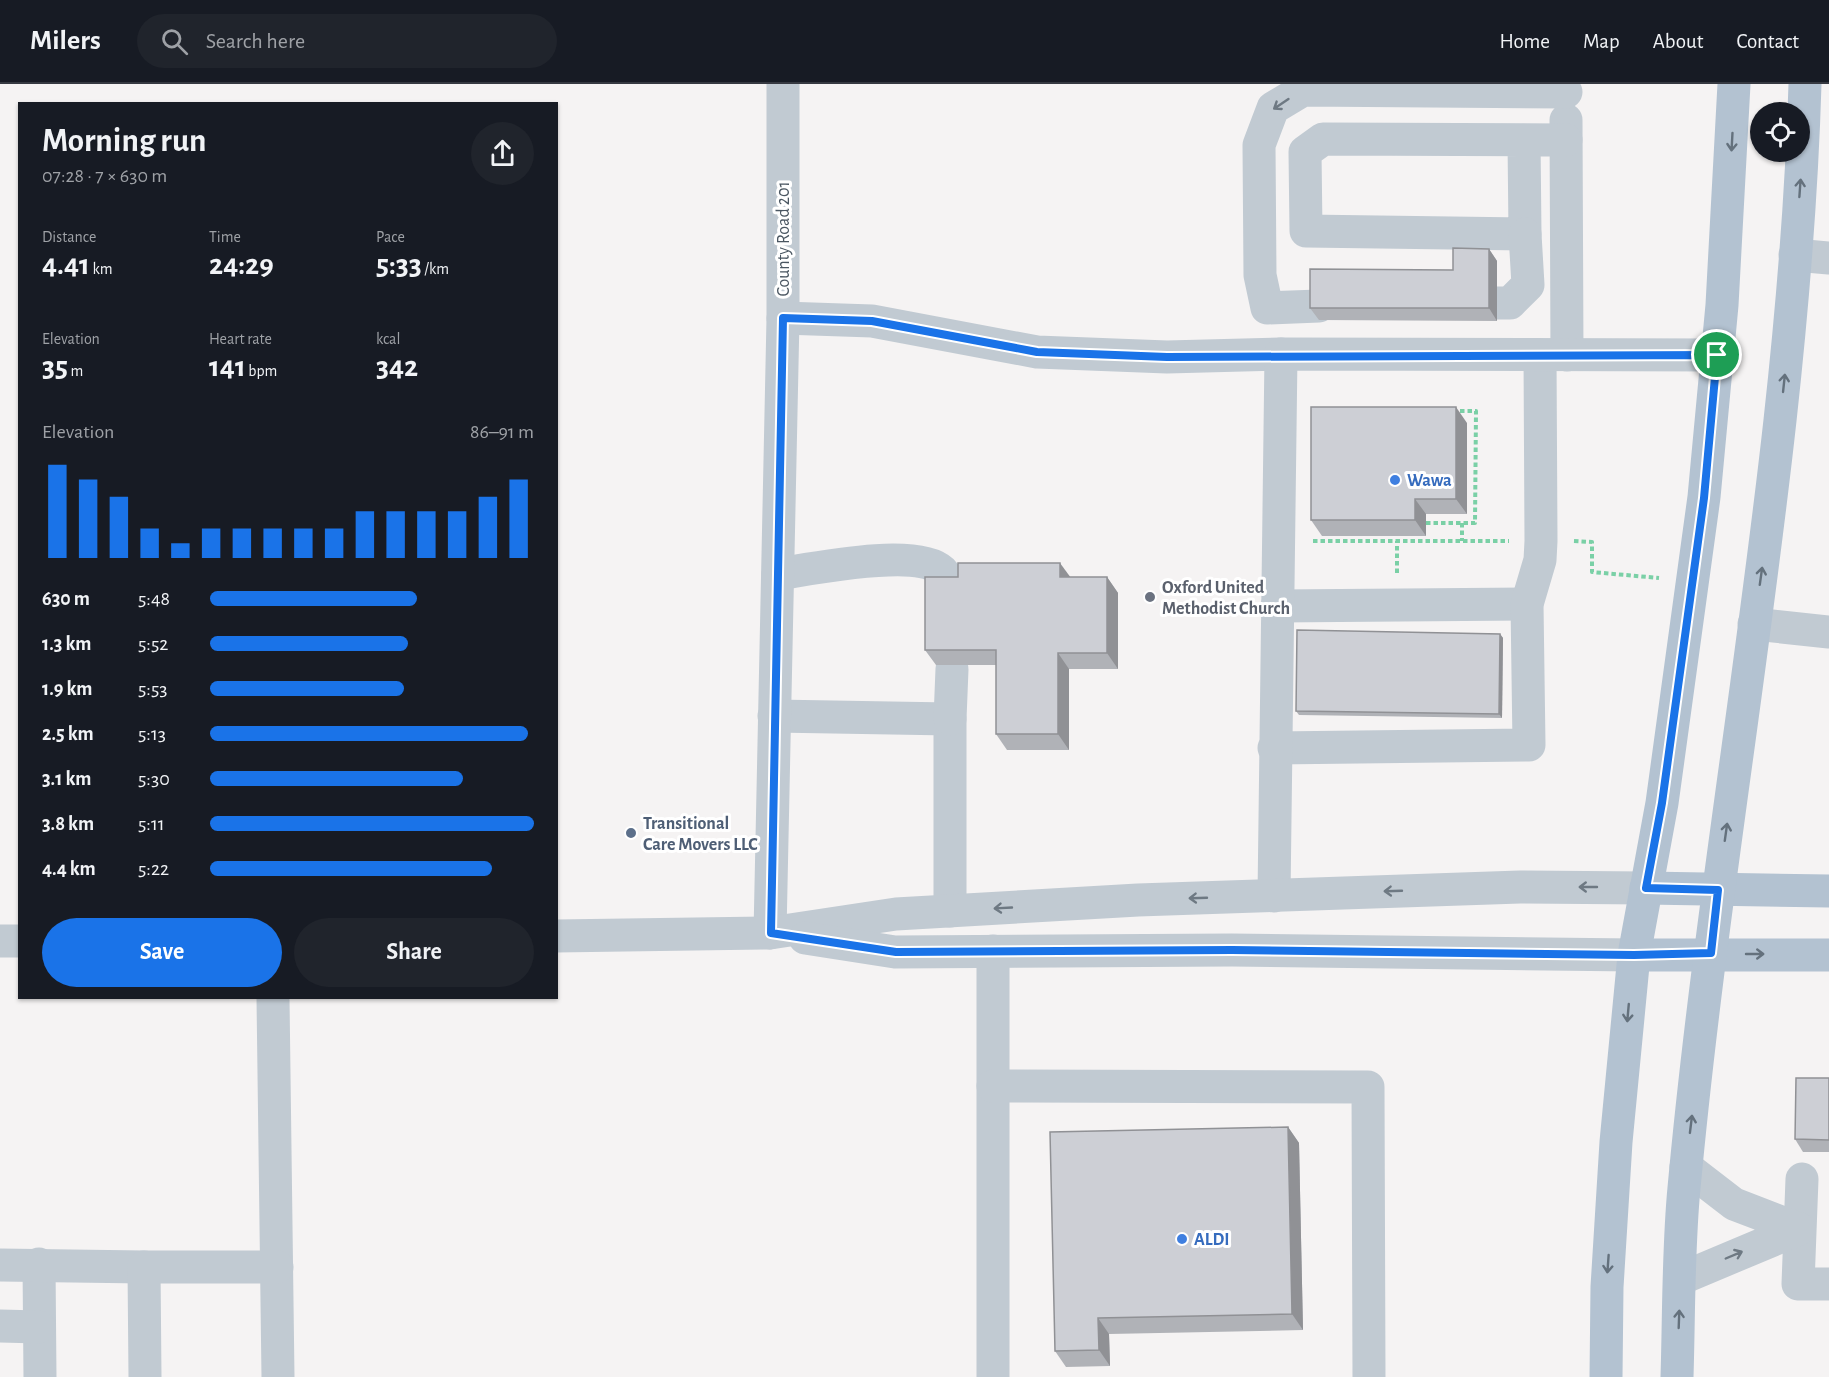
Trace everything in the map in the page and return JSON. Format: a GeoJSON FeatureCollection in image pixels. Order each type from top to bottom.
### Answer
{"type":"FeatureCollection","features":[{"type":"Feature","properties":{"kind":"main road"},"geometry":{"type":"LineString","coordinates":[[1606,1377],[1607,1287],[1616,1142],[1634,955],[1662,803],[1704,498],[1717,355],[1734,84]]}},
{"type":"Feature","properties":{"kind":"main road"},"geometry":{"type":"LineString","coordinates":[[1677,1377],[1686,1167],[1718,890],[1773,485],[1796,255],[1805,84]]}},
{"type":"Feature","properties":{"kind":"main road"},"geometry":{"type":"LineString","coordinates":[[1646,888],[1829,891]]}},
{"type":"Feature","properties":{"kind":"main road"},"geometry":{"type":"LineString","coordinates":[[1634,955],[1829,954]]}},
{"type":"Feature","properties":{"kind":"street","name":"County Road 201"},"geometry":{"type":"LineString","coordinates":[[771,933],[783,318],[783,84]]}},
{"type":"Feature","properties":{"kind":"street"},"geometry":{"type":"LineString","coordinates":[[1274,748],[1529,745],[1527,604],[1540,560],[1566,140],[1566,88],[1304,90],[1273,108],[1260,146],[1260,274],[1267,308],[1319,306]]}},
{"type":"Feature","properties":{"kind":"street"},"geometry":{"type":"LineString","coordinates":[[1525,234],[1306,231],[1305,152],[1323,139],[1566,140]]}},
{"type":"Feature","properties":{"kind":"street"},"geometry":{"type":"LineString","coordinates":[[1497,303],[1510,303],[1528,285],[1524,140]]}},
{"type":"Feature","properties":{"kind":"street"},"geometry":{"type":"LineString","coordinates":[[1796,255],[1829,258]]}},
{"type":"Feature","properties":{"kind":"street"},"geometry":{"type":"LineString","coordinates":[[783,318],[872,321],[1037,352],[1167,357],[1281,354],[1717,355]]}},
{"type":"Feature","properties":{"kind":"street"},"geometry":{"type":"LineString","coordinates":[[1274,896],[1274,748],[1281,354]]}},
{"type":"Feature","properties":{"kind":"street"},"geometry":{"type":"LineString","coordinates":[[778,574],[870,560],[912,562],[933,565],[943,572],[953,592]]}},
{"type":"Feature","properties":{"kind":"street"},"geometry":{"type":"LineString","coordinates":[[1277,606],[1527,604]]}},
{"type":"Feature","properties":{"kind":"street"},"geometry":{"type":"LineString","coordinates":[[1754,624],[1829,632]]}},
{"type":"Feature","properties":{"kind":"street"},"geometry":{"type":"LineString","coordinates":[[950,911],[952,669]]}},
{"type":"Feature","properties":{"kind":"street"},"geometry":{"type":"LineString","coordinates":[[774,716],[950,719]]}},
{"type":"Feature","properties":{"kind":"street"},"geometry":{"type":"LineString","coordinates":[[558,936],[771,933],[896,914],[1274,896],[1520,887],[1646,888]]}},
{"type":"Feature","properties":{"kind":"street"},"geometry":{"type":"LineString","coordinates":[[771,933],[896,952],[1557,952],[1634,955]]}},
{"type":"Feature","properties":{"kind":"street"},"geometry":{"type":"LineString","coordinates":[[0,941],[18,941]]}},
{"type":"Feature","properties":{"kind":"street"},"geometry":{"type":"LineString","coordinates":[[993,951],[993,1377]]}},
{"type":"Feature","properties":{"kind":"street"},"geometry":{"type":"LineString","coordinates":[[273,999],[278,1377]]}},
{"type":"Feature","properties":{"kind":"street"},"geometry":{"type":"LineString","coordinates":[[993,1086],[1368,1087],[1369,1377]]}},
{"type":"Feature","properties":{"kind":"street"},"geometry":{"type":"LineString","coordinates":[[1686,1167],[1734,1204],[1799,1229]]}},
{"type":"Feature","properties":{"kind":"street"},"geometry":{"type":"LineString","coordinates":[[1802,1179],[1798,1284],[1829,1284]]}},
{"type":"Feature","properties":{"kind":"street"},"geometry":{"type":"LineString","coordinates":[[1680,1279],[1799,1229]]}},
{"type":"Feature","properties":{"kind":"street"},"geometry":{"type":"LineString","coordinates":[[0,1264],[277,1267]]}},
{"type":"Feature","properties":{"kind":"street"},"geometry":{"type":"LineString","coordinates":[[36,1374],[39,1264]]}},
{"type":"Feature","properties":{"kind":"street"},"geometry":{"type":"LineString","coordinates":[[144,1267],[145,1377]]}},
{"type":"Feature","properties":{"kind":"street"},"geometry":{"type":"LineString","coordinates":[[0,1326],[39,1327]]}},
{"type":"Feature","properties":{"kind":"path"},"geometry":{"type":"LineString","coordinates":[[1426,523],[1475,523],[1476,411],[1454,411]]}},
{"type":"Feature","properties":{"kind":"path"},"geometry":{"type":"LineString","coordinates":[[1462,523],[1462,541]]}},
{"type":"Feature","properties":{"kind":"path"},"geometry":{"type":"LineString","coordinates":[[1311,541],[1405,538],[1519,541]]}},
{"type":"Feature","properties":{"kind":"path"},"geometry":{"type":"LineString","coordinates":[[1570,541],[1592,542],[1592,572],[1661,578]]}},
{"type":"Feature","properties":{"kind":"building"},"geometry":{"type":"Polygon","coordinates":[[[1453,248],[1489,249],[1489,308],[1310,308],[1310,269],[1453,270],[1453,248]]]}},
{"type":"Feature","properties":{"kind":"building","name":"Wawa"},"geometry":{"type":"Polygon","coordinates":[[[1311,407],[1456,407],[1456,499],[1415,499],[1415,520],[1311,520],[1311,407]]]}},
{"type":"Feature","properties":{"kind":"building"},"geometry":{"type":"Polygon","coordinates":[[[958,563],[1060,563],[1060,577],[1107,577],[1107,653],[1058,653],[1058,734],[996,734],[996,650],[925,650],[925,577],[958,577],[958,563]]]}},
{"type":"Feature","properties":{"kind":"building"},"geometry":{"type":"Polygon","coordinates":[[[1297,630],[1500,634],[1499,714],[1296,711],[1297,630]]]}},
{"type":"Feature","properties":{"kind":"building"},"geometry":{"type":"Polygon","coordinates":[[[1796,1078],[1829,1078],[1829,1140],[1795,1139],[1796,1078]]]}},
{"type":"Feature","properties":{"kind":"building","name":"ALDI"},"geometry":{"type":"Polygon","coordinates":[[[1288,1127],[1292,1314],[1098,1318],[1099,1350],[1055,1351],[1050,1132],[1288,1127]]]}},
{"type":"Feature","properties":{"kind":"place","name":"Wawa"},"geometry":{"type":"Point","coordinates":[1395,480]}},
{"type":"Feature","properties":{"kind":"place","name":"Oxford United Methodist Church"},"geometry":{"type":"Point","coordinates":[1150,597]}},
{"type":"Feature","properties":{"kind":"place","name":"Transitional Care Movers LLC"},"geometry":{"type":"Point","coordinates":[631,833]}},
{"type":"Feature","properties":{"kind":"place","name":"ALDI"},"geometry":{"type":"Point","coordinates":[1182,1239]}},
{"type":"Feature","properties":{"kind":"route"},"geometry":{"type":"LineString","coordinates":[[783,318],[872,321],[1037,352],[1167,357],[1281,354],[1717,355],[1704,498],[1662,803],[1646,888],[1718,890],[1711,953],[1634,955],[1557,952],[1232,950],[896,952],[771,933],[783,318]]}}]}
